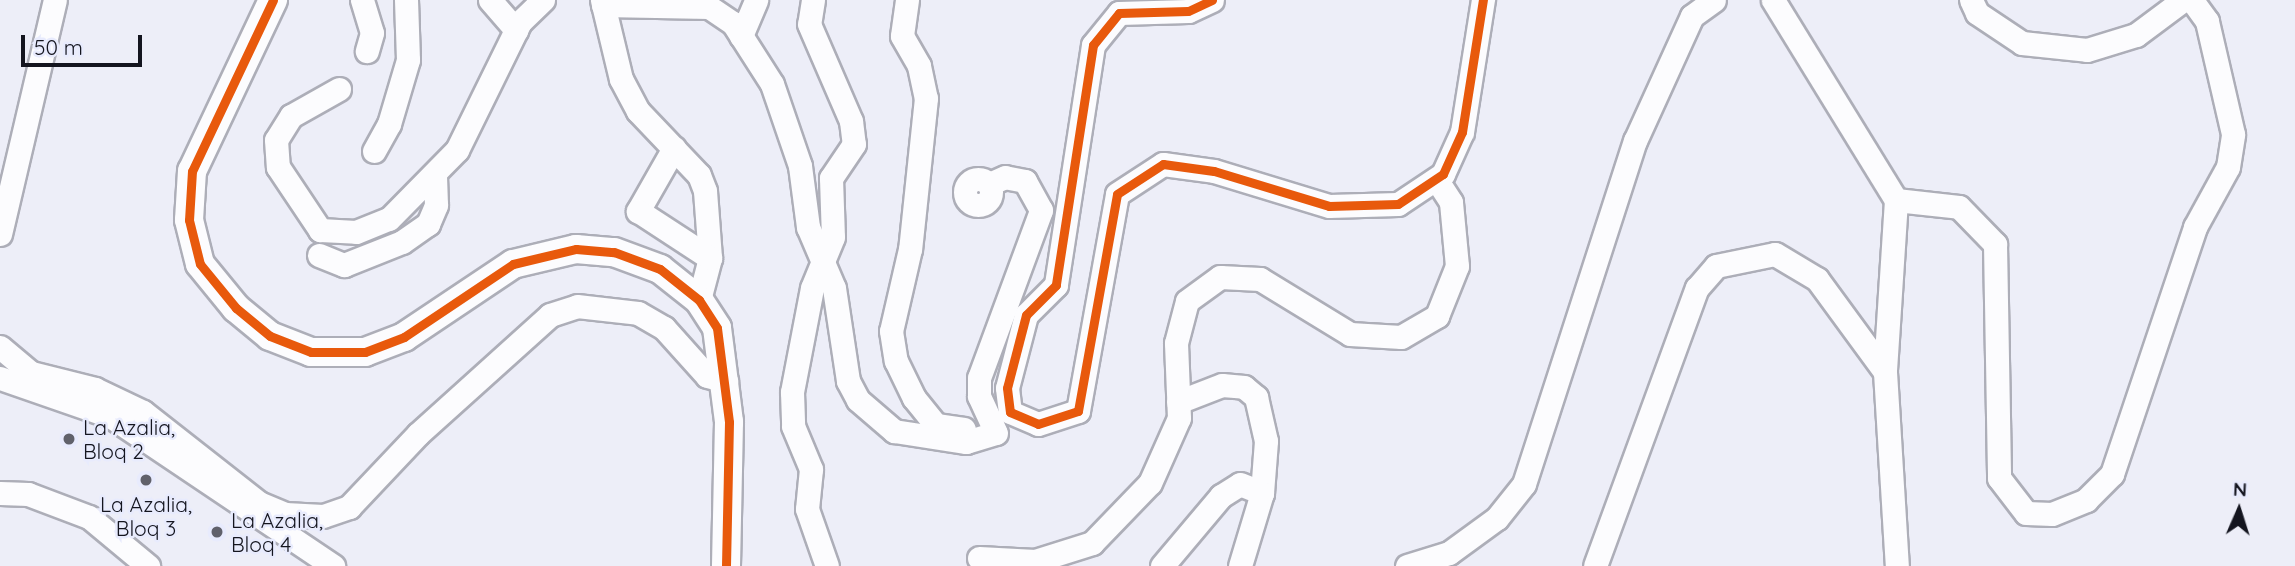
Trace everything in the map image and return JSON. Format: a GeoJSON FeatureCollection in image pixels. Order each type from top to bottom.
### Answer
{"type":"FeatureCollection","features":[{"type":"Feature","properties":{"kind":"main road"},"geometry":{"type":"LineString","coordinates":[[272,0],[211,120],[192,171],[189,220],[200,264],[236,308],[271,336],[311,352],[365,352],[404,337],[513,264],[576,249],[614,252],[660,269],[699,300],[717,328],[726,381],[726,566]]}},
{"type":"Feature","properties":{"kind":"street"},"geometry":{"type":"LineString","coordinates":[[0,233],[5,186],[55,0]]}},
{"type":"Feature","properties":{"kind":"street"},"geometry":{"type":"LineString","coordinates":[[362,0],[372,33],[367,51]]}},
{"type":"Feature","properties":{"kind":"street"},"geometry":{"type":"LineString","coordinates":[[374,150],[389,124],[408,60],[406,0]]}},
{"type":"Feature","properties":{"kind":"street"},"geometry":{"type":"LineString","coordinates":[[490,0],[516,30]]}},
{"type":"Feature","properties":{"kind":"street"},"geometry":{"type":"LineString","coordinates":[[339,89],[291,116],[276,139],[278,167],[320,230],[356,232],[389,219],[435,177],[457,150],[516,30],[543,0]]}},
{"type":"Feature","properties":{"kind":"street"},"geometry":{"type":"LineString","coordinates":[[741,36],[756,0]]}},
{"type":"Feature","properties":{"kind":"street"},"geometry":{"type":"LineString","coordinates":[[813,0],[809,24],[851,121],[854,144],[831,178],[833,237],[825,269],[812,288],[791,410],[811,469],[806,497],[812,528],[827,566]]}},
{"type":"Feature","properties":{"kind":"street"},"geometry":{"type":"LineString","coordinates":[[907,0],[902,36],[919,66],[926,98],[910,249],[891,331],[896,361],[936,425],[989,427]]}},
{"type":"Feature","properties":{"kind":"street"},"geometry":{"type":"LineString","coordinates":[[1212,0],[1188,11],[1119,13],[1093,45],[1056,285],[1026,315],[1007,388],[1010,412],[1038,424],[1078,411],[1117,194],[1163,164],[1214,171],[1329,206],[1398,204],[1436,179],[1462,132],[1483,0]]}},
{"type":"Feature","properties":{"kind":"street"},"geometry":{"type":"LineString","coordinates":[[1407,566],[1449,554],[1497,518],[1524,484],[1635,141],[1692,16],[1714,0]]}},
{"type":"Feature","properties":{"kind":"street"},"geometry":{"type":"LineString","coordinates":[[1773,0],[1896,200],[1885,372],[1897,566]]}},
{"type":"Feature","properties":{"kind":"street"},"geometry":{"type":"LineString","coordinates":[[1971,0],[1977,13],[2022,43],[2087,50],[2136,36],[2183,0]]}},
{"type":"Feature","properties":{"kind":"street"},"geometry":{"type":"LineString","coordinates":[[1896,200],[1959,207],[1994,244],[1999,478],[2026,513],[2052,514],[2086,500],[2112,474],[2196,227],[2228,167],[2233,134],[2207,21],[2192,0]]}},
{"type":"Feature","properties":{"kind":"street"},"geometry":{"type":"LineString","coordinates":[[699,300],[710,258],[705,191],[674,148],[638,111],[621,79],[603,3],[709,6],[741,36],[772,83],[800,166],[808,227],[825,269],[858,400],[894,431],[966,442],[996,433],[989,427],[979,377],[1041,210],[1025,181],[1005,177],[989,184]]}},
{"type":"Feature","properties":{"kind":"street"},"geometry":{"type":"LineString","coordinates":[[674,148],[638,211],[710,258]]}},
{"type":"Feature","properties":{"kind":"street"},"geometry":{"type":"LineString","coordinates":[[319,255],[344,265],[402,242],[428,224],[436,205],[435,177]]}},
{"type":"Feature","properties":{"kind":"street"},"geometry":{"type":"LineString","coordinates":[[979,558],[1035,561],[1092,543],[1150,483],[1179,418],[1176,343],[1187,300],[1220,277],[1260,279],[1350,334],[1401,337],[1437,316],[1457,266],[1451,202],[1436,179]]}},
{"type":"Feature","properties":{"kind":"street"},"geometry":{"type":"LineString","coordinates":[[1595,566],[1697,288],[1716,266],[1775,254],[1817,279],[1885,372]]}},
{"type":"Feature","properties":{"kind":"street"},"geometry":{"type":"LineString","coordinates":[[0,347],[31,373],[95,389],[143,412],[259,503],[298,515],[349,507],[418,434],[550,315],[578,306],[638,313],[664,328],[707,376],[726,381]]}},
{"type":"Feature","properties":{"kind":"street"},"geometry":{"type":"LineString","coordinates":[[0,378],[110,416],[332,566]]}},
{"type":"Feature","properties":{"kind":"street"},"geometry":{"type":"LineString","coordinates":[[1178,402],[1222,385],[1244,387],[1256,397],[1266,441],[1262,493],[1240,566]]}},
{"type":"Feature","properties":{"kind":"street"},"geometry":{"type":"LineString","coordinates":[[1162,566],[1221,496],[1240,484],[1262,493]]}},
{"type":"Feature","properties":{"kind":"street"},"geometry":{"type":"LineString","coordinates":[[0,493],[27,494],[89,517],[148,566]]}},
{"type":"Feature","properties":{"kind":"cycle path"},"geometry":{"type":"LineString","coordinates":[[273,0],[192,171],[189,220],[200,264],[236,308],[270,336],[311,352],[365,352],[404,337],[513,264],[576,249],[614,252],[660,269],[699,300],[717,328],[729,422],[726,566]]}},
{"type":"Feature","properties":{"kind":"cycle path"},"geometry":{"type":"LineString","coordinates":[[1212,0],[1188,11],[1119,13],[1093,45],[1056,285],[1026,315],[1007,388],[1010,412],[1038,424],[1078,411],[1117,194],[1163,164],[1214,171],[1329,206],[1398,204],[1443,174],[1462,132],[1483,0]]}},
{"type":"Feature","properties":{"kind":"place","name":"La Azalia, Bloq 2"},"geometry":{"type":"Point","coordinates":[69,439]}},
{"type":"Feature","properties":{"kind":"place","name":"La Azalia, Bloq 3"},"geometry":{"type":"Point","coordinates":[146,480]}},
{"type":"Feature","properties":{"kind":"place","name":"La Azalia, Bloq 4"},"geometry":{"type":"Point","coordinates":[217,532]}}]}
